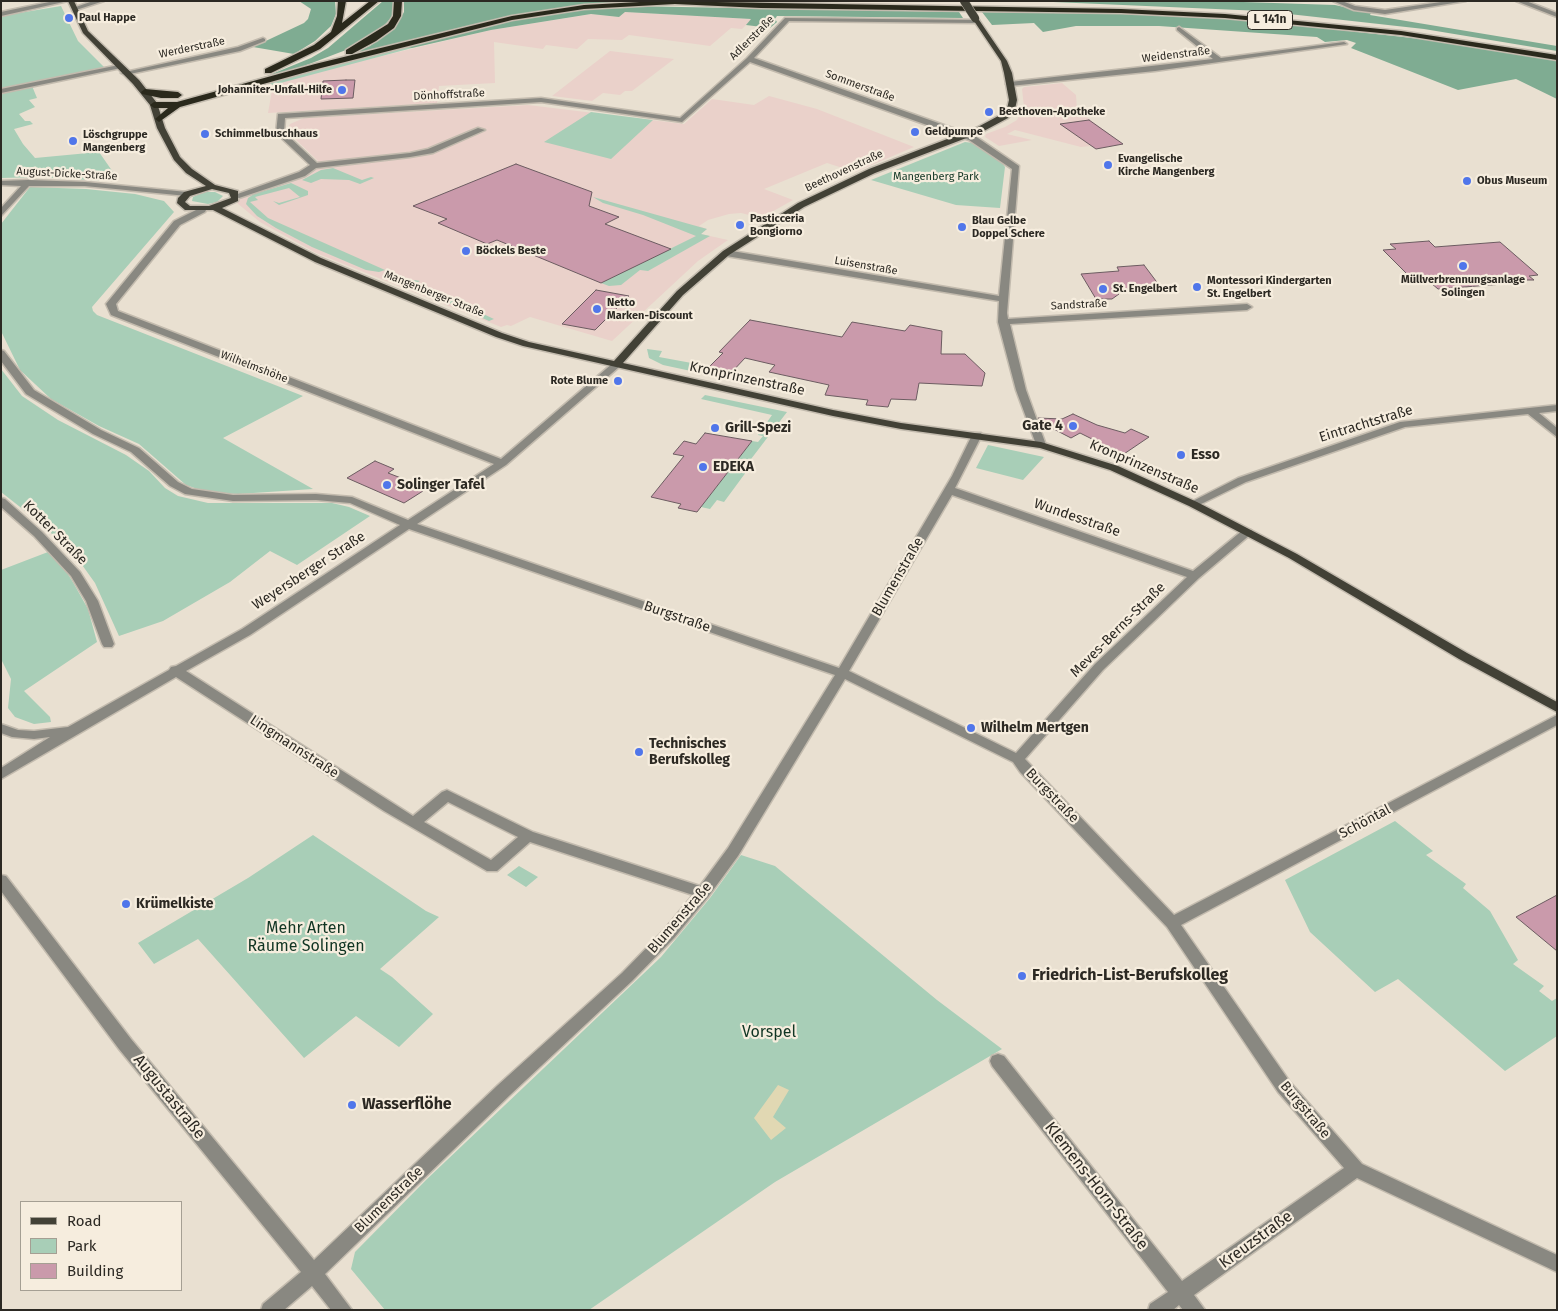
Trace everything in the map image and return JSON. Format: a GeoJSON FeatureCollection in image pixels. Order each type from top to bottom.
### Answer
{"type":"FeatureCollection","features":[{"type":"Feature","properties":{"kind":"highway"},"geometry":{"type":"LineString","coordinates":[[334,36],[341,16],[342,1]]}},
{"type":"Feature","properties":{"kind":"highway"},"geometry":{"type":"LineString","coordinates":[[154,105],[275,69],[299,58],[334,36],[375,1]]}},
{"type":"Feature","properties":{"kind":"highway"},"geometry":{"type":"LineString","coordinates":[[318,66],[353,50],[383,33],[397,16],[398,1]]}},
{"type":"Feature","properties":{"kind":"highway","name":"L 141n"},"geometry":{"type":"LineString","coordinates":[[662,1],[683,3],[1082,10],[1225,16],[1401,33],[1557,58]]}},
{"type":"Feature","properties":{"kind":"highway","name":"L 141n"},"geometry":{"type":"LineString","coordinates":[[869,1],[1144,8],[1250,14],[1381,26],[1557,53]]}},
{"type":"Feature","properties":{"kind":"highway"},"geometry":{"type":"LineString","coordinates":[[154,105],[178,105],[318,66],[482,24],[542,13],[597,6],[683,3]]}},
{"type":"Feature","properties":{"kind":"highway"},"geometry":{"type":"LineString","coordinates":[[145,92],[161,95],[192,94]]}},
{"type":"Feature","properties":{"kind":"highway"},"geometry":{"type":"LineString","coordinates":[[158,119],[178,105]]}},
{"type":"Feature","properties":{"kind":"main road"},"geometry":{"type":"LineString","coordinates":[[71,1],[76,8],[85,32],[145,92],[154,105],[158,119],[176,158],[189,171],[212,188]]}},
{"type":"Feature","properties":{"kind":"main road","name":"Beethovenstraße"},"geometry":{"type":"LineString","coordinates":[[616,365],[680,293],[726,253],[801,205],[869,172],[1005,116],[1011,109],[1013,100],[1004,61],[964,1]]}},
{"type":"Feature","properties":{"kind":"main road"},"geometry":{"type":"LineString","coordinates":[[187,197],[189,171]]}},
{"type":"Feature","properties":{"kind":"main road"},"geometry":{"type":"LineString","coordinates":[[187,197],[212,188],[227,189]]}},
{"type":"Feature","properties":{"kind":"main road","name":"Mangenberger Straße"},"geometry":{"type":"LineString","coordinates":[[227,189],[251,224]]}},
{"type":"Feature","properties":{"kind":"main road"},"geometry":{"type":"LineString","coordinates":[[187,197],[202,210],[216,208],[234,199]]}},
{"type":"Feature","properties":{"kind":"main road","name":"Mangenberger Straße"},"geometry":{"type":"LineString","coordinates":[[216,208],[251,224],[279,241],[318,260],[499,335],[526,344],[616,365]]}},
{"type":"Feature","properties":{"kind":"main road","name":"Kronprinzenstraße"},"geometry":{"type":"LineString","coordinates":[[616,365],[833,413],[901,426],[1041,445],[1128,474],[1193,504],[1293,556],[1557,708]]}},
{"type":"Feature","properties":{"kind":"street"},"geometry":{"type":"LineString","coordinates":[[1,14],[65,1]]}},
{"type":"Feature","properties":{"kind":"street"},"geometry":{"type":"LineString","coordinates":[[76,8],[101,1]]}},
{"type":"Feature","properties":{"kind":"street"},"geometry":{"type":"LineString","coordinates":[[1336,1],[1354,8],[1374,12],[1395,12],[1409,8],[1463,1]]}},
{"type":"Feature","properties":{"kind":"street"},"geometry":{"type":"LineString","coordinates":[[1404,1],[1409,8]]}},
{"type":"Feature","properties":{"kind":"street"},"geometry":{"type":"LineString","coordinates":[[1519,1],[1557,15]]}},
{"type":"Feature","properties":{"kind":"street","name":"Adlerstraße"},"geometry":{"type":"LineString","coordinates":[[682,120],[749,59],[787,19],[976,19]]}},
{"type":"Feature","properties":{"kind":"street"},"geometry":{"type":"LineString","coordinates":[[1179,29],[1220,61]]}},
{"type":"Feature","properties":{"kind":"street","name":"Werderstraße"},"geometry":{"type":"LineString","coordinates":[[125,73],[240,49],[263,40]]}},
{"type":"Feature","properties":{"kind":"street","name":"Weidenstraße"},"geometry":{"type":"LineString","coordinates":[[1010,84],[1220,61],[1344,44]]}},
{"type":"Feature","properties":{"kind":"street","name":"Sommerstraße"},"geometry":{"type":"LineString","coordinates":[[749,59],[962,135]]}},
{"type":"Feature","properties":{"kind":"street"},"geometry":{"type":"LineString","coordinates":[[1,91],[119,67]]}},
{"type":"Feature","properties":{"kind":"street","name":"Dönhoffstraße"},"geometry":{"type":"LineString","coordinates":[[314,166],[312,161],[280,133],[281,116],[541,100],[682,120]]}},
{"type":"Feature","properties":{"kind":"street"},"geometry":{"type":"LineString","coordinates":[[234,199],[278,181],[302,174],[314,166],[430,151],[481,130]]}},
{"type":"Feature","properties":{"kind":"street"},"geometry":{"type":"LineString","coordinates":[[962,135],[972,138],[1016,168],[1002,299],[1003,322],[1021,390],[1041,445]]}},
{"type":"Feature","properties":{"kind":"street"},"geometry":{"type":"LineString","coordinates":[[227,189],[278,181]]}},
{"type":"Feature","properties":{"kind":"street"},"geometry":{"type":"LineString","coordinates":[[1,214],[28,182]]}},
{"type":"Feature","properties":{"kind":"street","name":"August-Dicke-Straße"},"geometry":{"type":"LineString","coordinates":[[1,183],[28,182],[131,188],[187,197]]}},
{"type":"Feature","properties":{"kind":"street","name":"Wilhelmshöhe"},"geometry":{"type":"LineString","coordinates":[[187,197],[177,223],[111,304],[114,313],[464,450],[502,463]]}},
{"type":"Feature","properties":{"kind":"street","name":"Wilhelmshöhe"},"geometry":{"type":"LineString","coordinates":[[177,223],[202,210]]}},
{"type":"Feature","properties":{"kind":"street","name":"Luisenstraße"},"geometry":{"type":"LineString","coordinates":[[726,253],[1002,299]]}},
{"type":"Feature","properties":{"kind":"street","name":"Sandstraße"},"geometry":{"type":"LineString","coordinates":[[1003,322],[1247,307]]}},
{"type":"Feature","properties":{"kind":"street","name":"Burgstraße"},"geometry":{"type":"LineString","coordinates":[[1,353],[30,392],[97,432],[135,450],[174,484],[190,492],[233,498],[341,497],[352,500],[408,525],[842,673],[1018,759],[1025,769],[1172,923],[1284,1087],[1356,1169],[1557,1264]]}},
{"type":"Feature","properties":{"kind":"street","name":"Weyersberger Straße"},"geometry":{"type":"LineString","coordinates":[[1,774],[175,670],[246,632],[502,463],[616,365]]}},
{"type":"Feature","properties":{"kind":"street","name":"Eintrachtstraße"},"geometry":{"type":"LineString","coordinates":[[1193,504],[1242,480],[1404,424],[1557,408]]}},
{"type":"Feature","properties":{"kind":"street"},"geometry":{"type":"LineString","coordinates":[[1530,410],[1557,434]]}},
{"type":"Feature","properties":{"kind":"street","name":"Blumenstraße"},"geometry":{"type":"LineString","coordinates":[[270,1310],[313,1273],[504,1090],[627,977],[669,934],[703,893],[733,852],[842,673],[949,490],[977,435]]}},
{"type":"Feature","properties":{"kind":"street","name":"Wundesstraße"},"geometry":{"type":"LineString","coordinates":[[949,490],[1195,576]]}},
{"type":"Feature","properties":{"kind":"street","name":"Kotter Straße"},"geometry":{"type":"LineString","coordinates":[[1,501],[38,534],[76,574],[92,602],[108,644]]}},
{"type":"Feature","properties":{"kind":"street","name":"Meves-Berns-Straße"},"geometry":{"type":"LineString","coordinates":[[1018,759],[1099,667],[1195,576],[1247,532]]}},
{"type":"Feature","properties":{"kind":"street","name":"Lingmannstraße"},"geometry":{"type":"LineString","coordinates":[[175,670],[415,822],[492,866],[528,836]]}},
{"type":"Feature","properties":{"kind":"street","name":"Schöntal"},"geometry":{"type":"LineString","coordinates":[[1172,923],[1557,719]]}},
{"type":"Feature","properties":{"kind":"street"},"geometry":{"type":"LineString","coordinates":[[1,728],[17,734],[34,735],[72,730]]}},
{"type":"Feature","properties":{"kind":"street"},"geometry":{"type":"LineString","coordinates":[[415,822],[447,795],[528,836],[703,893]]}},
{"type":"Feature","properties":{"kind":"street","name":"Augustastraße"},"geometry":{"type":"LineString","coordinates":[[1,880],[125,1044],[343,1310]]}},
{"type":"Feature","properties":{"kind":"street","name":"Klemens-Horn-Straße"},"geometry":{"type":"LineString","coordinates":[[998,1060],[1181,1294],[1196,1310]]}},
{"type":"Feature","properties":{"kind":"street","name":"Kreuzstraße"},"geometry":{"type":"LineString","coordinates":[[1156,1310],[1356,1169]]}},
{"type":"Feature","properties":{"kind":"shaded area"},"geometry":{"type":"Polygon","coordinates":[[[625,12],[752,19],[742,29],[731,28],[710,46],[629,35],[622,40],[588,39],[577,49],[546,45],[543,49],[494,42],[495,83],[439,86],[437,103],[268,113],[273,85],[315,72],[491,30],[592,14],[619,17],[625,12]]]}},
{"type":"Feature","properties":{"kind":"shaded area"},"geometry":{"type":"Polygon","coordinates":[[[610,51],[674,59],[632,91],[625,91],[620,95],[603,93],[592,101],[552,96],[610,51]]]}},
{"type":"Feature","properties":{"kind":"shaded area"},"geometry":{"type":"Polygon","coordinates":[[[1062,83],[1076,95],[1077,110],[1123,144],[1095,149],[1091,146],[1081,147],[1015,130],[1007,134],[1032,140],[999,146],[985,137],[986,134],[1017,120],[1024,107],[1022,89],[1024,87],[1062,83]]]}},
{"type":"Feature","properties":{"kind":"shaded area"},"geometry":{"type":"Polygon","coordinates":[[[769,96],[817,109],[914,147],[855,172],[827,163],[764,189],[793,200],[761,218],[741,213],[729,214],[708,220],[699,226],[707,229],[701,234],[728,240],[698,261],[612,341],[530,317],[511,326],[501,327],[316,253],[260,222],[237,203],[241,197],[306,176],[316,169],[318,161],[293,137],[288,128],[290,124],[304,118],[528,105],[684,124],[712,99],[754,105],[769,96]]]}},
{"type":"Feature","properties":{"kind":"green space"},"geometry":{"type":"Polygon","coordinates":[[[299,1],[335,1],[336,14],[331,26],[315,41],[294,54],[253,47],[304,23],[308,19],[311,9],[299,1]]]}},
{"type":"Feature","properties":{"kind":"green space"},"geometry":{"type":"Polygon","coordinates":[[[383,1],[393,1],[394,10],[391,18],[375,35],[359,45],[304,66],[229,89],[183,100],[267,76],[311,58],[328,48],[383,1]]]}},
{"type":"Feature","properties":{"kind":"green space"},"geometry":{"type":"Polygon","coordinates":[[[404,1],[625,2],[548,10],[503,18],[344,57],[370,46],[395,28],[404,12],[404,1]]]}},
{"type":"Feature","properties":{"kind":"green space"},"geometry":{"type":"Polygon","coordinates":[[[1030,1],[1213,1],[1335,5],[1371,13],[1370,15],[1557,46],[1557,51],[1424,29],[1262,11],[1030,1]]]}},
{"type":"Feature","properties":{"kind":"green space"},"geometry":{"type":"Polygon","coordinates":[[[61,6],[78,41],[105,68],[1,90],[1,16],[61,6]]]}},
{"type":"Feature","properties":{"kind":"green space"},"geometry":{"type":"Polygon","coordinates":[[[626,6],[959,12],[963,18],[777,16],[775,19],[777,22],[770,28],[746,25],[751,19],[625,12],[619,17],[591,14],[491,30],[412,48],[404,47],[515,20],[575,10],[626,6]]]}},
{"type":"Feature","properties":{"kind":"green space"},"geometry":{"type":"Polygon","coordinates":[[[982,12],[1124,14],[1250,20],[1430,40],[1557,60],[1557,99],[1516,79],[1458,90],[1351,48],[1356,43],[1347,40],[1325,42],[1317,37],[1159,26],[1076,26],[1043,32],[1034,23],[992,25],[982,12]]]}},
{"type":"Feature","properties":{"kind":"green space"},"geometry":{"type":"Polygon","coordinates":[[[404,47],[412,48],[273,85],[269,83],[404,47]]]}},
{"type":"Feature","properties":{"kind":"green space"},"geometry":{"type":"Polygon","coordinates":[[[32,86],[37,98],[29,100],[35,107],[19,114],[25,121],[30,121],[33,124],[14,129],[23,144],[35,158],[99,152],[115,175],[107,181],[39,177],[1,178],[1,92],[32,86]]]}},
{"type":"Feature","properties":{"kind":"green space"},"geometry":{"type":"Polygon","coordinates":[[[591,112],[653,120],[611,159],[544,142],[591,112]]]}},
{"type":"Feature","properties":{"kind":"green space","name":"Mangenberg Park"},"geometry":{"type":"Polygon","coordinates":[[[965,142],[973,143],[1000,160],[1005,167],[1000,208],[956,205],[871,180],[965,142]]]}},
{"type":"Feature","properties":{"kind":"green space"},"geometry":{"type":"Polygon","coordinates":[[[333,168],[362,180],[374,178],[360,184],[349,180],[321,179],[311,183],[302,180],[321,170],[333,168]]]}},
{"type":"Feature","properties":{"kind":"green space"},"geometry":{"type":"Polygon","coordinates":[[[291,183],[308,191],[308,195],[279,205],[273,201],[279,203],[300,197],[289,188],[255,197],[258,200],[250,202],[268,218],[385,270],[379,272],[366,270],[312,247],[257,216],[246,204],[248,198],[254,194],[291,183]]]}},
{"type":"Feature","properties":{"kind":"green space"},"geometry":{"type":"Polygon","coordinates":[[[30,187],[86,189],[135,194],[164,201],[174,212],[92,307],[93,311],[97,315],[303,396],[223,438],[313,489],[238,494],[209,493],[186,485],[139,444],[99,426],[51,399],[20,370],[1,331],[1,224],[30,187]]]}},
{"type":"Feature","properties":{"kind":"green space"},"geometry":{"type":"Polygon","coordinates":[[[204,192],[215,192],[223,196],[217,202],[208,204],[192,201],[193,197],[204,192]]]}},
{"type":"Feature","properties":{"kind":"green space"},"geometry":{"type":"Polygon","coordinates":[[[593,197],[707,229],[701,234],[710,236],[648,271],[640,270],[621,285],[609,286],[601,283],[696,236],[643,215],[603,203],[593,197]]]}},
{"type":"Feature","properties":{"kind":"green space"},"geometry":{"type":"Polygon","coordinates":[[[420,281],[416,283],[494,319],[489,321],[409,285],[408,282],[420,281]]]}},
{"type":"Feature","properties":{"kind":"green space"},"geometry":{"type":"Polygon","coordinates":[[[647,349],[662,351],[659,357],[697,364],[691,371],[663,365],[649,358],[647,349]]]}},
{"type":"Feature","properties":{"kind":"green space"},"geometry":{"type":"Polygon","coordinates":[[[1,369],[22,396],[58,420],[126,455],[149,471],[165,488],[178,496],[208,503],[332,503],[349,507],[370,516],[297,565],[270,551],[230,582],[163,621],[119,636],[95,583],[80,562],[43,525],[1,492],[1,369]]]}},
{"type":"Feature","properties":{"kind":"green space"},"geometry":{"type":"Polygon","coordinates":[[[705,395],[787,412],[748,463],[752,464],[724,502],[717,500],[710,509],[701,507],[752,441],[758,442],[763,436],[758,435],[772,415],[701,399],[705,395]]]}},
{"type":"Feature","properties":{"kind":"green space"},"geometry":{"type":"Polygon","coordinates":[[[988,445],[1044,457],[1023,480],[976,468],[988,445]]]}},
{"type":"Feature","properties":{"kind":"green space"},"geometry":{"type":"Polygon","coordinates":[[[48,552],[66,571],[88,609],[97,642],[24,691],[50,717],[51,722],[34,724],[15,717],[8,708],[11,679],[1,659],[1,570],[48,552]]]}},
{"type":"Feature","properties":{"kind":"green space"},"geometry":{"type":"Polygon","coordinates":[[[1395,821],[1433,851],[1426,855],[1466,884],[1463,888],[1490,911],[1518,960],[1513,964],[1544,986],[1539,991],[1552,1001],[1557,998],[1557,1036],[1505,1071],[1398,979],[1375,992],[1310,932],[1285,880],[1395,821]]]}},
{"type":"Feature","properties":{"kind":"green space","name":"Mehr Arten Räume Solingen"},"geometry":{"type":"Polygon","coordinates":[[[313,835],[426,911],[439,917],[380,969],[392,977],[433,1014],[399,1047],[356,1016],[304,1058],[198,939],[154,964],[138,943],[248,878],[313,835]]]}},
{"type":"Feature","properties":{"kind":"green space","name":"Vorspel"},"geometry":{"type":"Polygon","coordinates":[[[741,855],[775,866],[937,1000],[1002,1049],[775,1182],[589,1310],[385,1310],[351,1269],[355,1252],[427,1179],[661,957],[710,898],[741,855]]]}},
{"type":"Feature","properties":{"kind":"green space"},"geometry":{"type":"Polygon","coordinates":[[[519,866],[538,877],[526,887],[507,875],[519,866]]]}},
{"type":"Feature","properties":{"kind":"sand"},"geometry":{"type":"Polygon","coordinates":[[[778,1085],[789,1090],[773,1117],[786,1128],[771,1140],[754,1118],[778,1085]]]}},
{"type":"Feature","properties":{"kind":"building","name":"Johanniter-Unfall-Hilfe"},"geometry":{"type":"Polygon","coordinates":[[[355,80],[353,98],[321,99],[323,81],[355,80]]]}},
{"type":"Feature","properties":{"kind":"building"},"geometry":{"type":"Polygon","coordinates":[[[1089,120],[1123,144],[1096,149],[1060,124],[1089,120]]]}},
{"type":"Feature","properties":{"kind":"building"},"geometry":{"type":"Polygon","coordinates":[[[516,164],[592,192],[589,206],[619,217],[605,224],[671,249],[601,283],[497,240],[487,244],[438,223],[447,219],[413,206],[516,164]]]}},
{"type":"Feature","properties":{"kind":"building","name":"Müllverbrennungsanlage Solingen"},"geometry":{"type":"Polygon","coordinates":[[[1429,241],[1435,247],[1500,242],[1538,275],[1529,276],[1534,280],[1519,280],[1516,283],[1438,289],[1431,283],[1417,284],[1383,250],[1396,249],[1390,244],[1429,241]]]}},
{"type":"Feature","properties":{"kind":"building"},"geometry":{"type":"Polygon","coordinates":[[[1144,265],[1162,289],[1118,292],[1119,294],[1112,299],[1096,299],[1081,274],[1119,271],[1117,267],[1144,265]]]}},
{"type":"Feature","properties":{"kind":"building","name":"Netto Marken-Discount"},"geometry":{"type":"Polygon","coordinates":[[[596,290],[629,296],[595,330],[562,324],[596,290]]]}},
{"type":"Feature","properties":{"kind":"building"},"geometry":{"type":"Polygon","coordinates":[[[750,320],[842,337],[852,322],[905,331],[910,325],[942,331],[941,354],[965,354],[985,373],[982,386],[919,383],[916,400],[891,399],[888,407],[866,405],[868,400],[825,395],[829,385],[769,372],[775,365],[745,358],[730,374],[707,369],[723,353],[719,352],[750,320]]]}},
{"type":"Feature","properties":{"kind":"building"},"geometry":{"type":"Polygon","coordinates":[[[1073,414],[1097,425],[1125,433],[1131,429],[1149,437],[1118,458],[1100,450],[1106,446],[1080,433],[1071,438],[1040,422],[1038,418],[1062,419],[1073,414]]]}},
{"type":"Feature","properties":{"kind":"building","name":"EDEKA"},"geometry":{"type":"Polygon","coordinates":[[[705,433],[752,441],[697,512],[678,508],[681,504],[651,497],[684,456],[673,454],[684,441],[696,444],[705,433]]]}},
{"type":"Feature","properties":{"kind":"building","name":"Solinger Tafel"},"geometry":{"type":"Polygon","coordinates":[[[375,461],[394,469],[388,473],[401,478],[398,480],[423,491],[404,503],[347,478],[375,461]]]}},
{"type":"Feature","properties":{"kind":"building"},"geometry":{"type":"Polygon","coordinates":[[[1557,895],[1557,951],[1516,917],[1557,895]]]}},
{"type":"Feature","properties":{"kind":"place","name":"Paul Happe"},"geometry":{"type":"Point","coordinates":[69,18]}},
{"type":"Feature","properties":{"kind":"place","name":"Johanniter-Unfall-Hilfe"},"geometry":{"type":"Point","coordinates":[342,90]}},
{"type":"Feature","properties":{"kind":"place","name":"Beethoven-Apotheke"},"geometry":{"type":"Point","coordinates":[989,112]}},
{"type":"Feature","properties":{"kind":"place","name":"Geldpumpe"},"geometry":{"type":"Point","coordinates":[915,132]}},
{"type":"Feature","properties":{"kind":"place","name":"Schimmelbuschhaus"},"geometry":{"type":"Point","coordinates":[205,134]}},
{"type":"Feature","properties":{"kind":"place","name":"Löschgruppe Mangenberg"},"geometry":{"type":"Point","coordinates":[73,141]}},
{"type":"Feature","properties":{"kind":"place","name":"Evangelische Kirche Mangenberg"},"geometry":{"type":"Point","coordinates":[1108,165]}},
{"type":"Feature","properties":{"kind":"place","name":"Obus Museum"},"geometry":{"type":"Point","coordinates":[1467,181]}},
{"type":"Feature","properties":{"kind":"place","name":"Pasticceria Bongiorno"},"geometry":{"type":"Point","coordinates":[740,225]}},
{"type":"Feature","properties":{"kind":"place","name":"Blau Gelbe Doppel Schere"},"geometry":{"type":"Point","coordinates":[962,227]}},
{"type":"Feature","properties":{"kind":"place","name":"Böckels Beste"},"geometry":{"type":"Point","coordinates":[466,251]}},
{"type":"Feature","properties":{"kind":"place","name":"Müllverbrennungsanlage Solingen"},"geometry":{"type":"Point","coordinates":[1463,266]}},
{"type":"Feature","properties":{"kind":"place","name":"Montessori Kindergarten St. Engelbert"},"geometry":{"type":"Point","coordinates":[1197,287]}},
{"type":"Feature","properties":{"kind":"place","name":"St. Engelbert"},"geometry":{"type":"Point","coordinates":[1103,289]}},
{"type":"Feature","properties":{"kind":"place","name":"Netto Marken-Discount"},"geometry":{"type":"Point","coordinates":[597,309]}},
{"type":"Feature","properties":{"kind":"place","name":"Rote Blume"},"geometry":{"type":"Point","coordinates":[618,381]}},
{"type":"Feature","properties":{"kind":"place","name":"Gate 4"},"geometry":{"type":"Point","coordinates":[1073,426]}},
{"type":"Feature","properties":{"kind":"place","name":"Grill-Spezi"},"geometry":{"type":"Point","coordinates":[715,428]}},
{"type":"Feature","properties":{"kind":"place","name":"Esso"},"geometry":{"type":"Point","coordinates":[1181,455]}},
{"type":"Feature","properties":{"kind":"place","name":"EDEKA"},"geometry":{"type":"Point","coordinates":[703,467]}},
{"type":"Feature","properties":{"kind":"place","name":"Solinger Tafel"},"geometry":{"type":"Point","coordinates":[387,485]}},
{"type":"Feature","properties":{"kind":"place","name":"Wilhelm Mertgen"},"geometry":{"type":"Point","coordinates":[971,728]}},
{"type":"Feature","properties":{"kind":"place","name":"Technisches Berufskolleg"},"geometry":{"type":"Point","coordinates":[639,752]}},
{"type":"Feature","properties":{"kind":"place","name":"Krümelkiste"},"geometry":{"type":"Point","coordinates":[126,904]}},
{"type":"Feature","properties":{"kind":"place","name":"Friedrich-List-Berufskolleg"},"geometry":{"type":"Point","coordinates":[1022,976]}},
{"type":"Feature","properties":{"kind":"place","name":"Wasserflöhe"},"geometry":{"type":"Point","coordinates":[352,1105]}}]}
